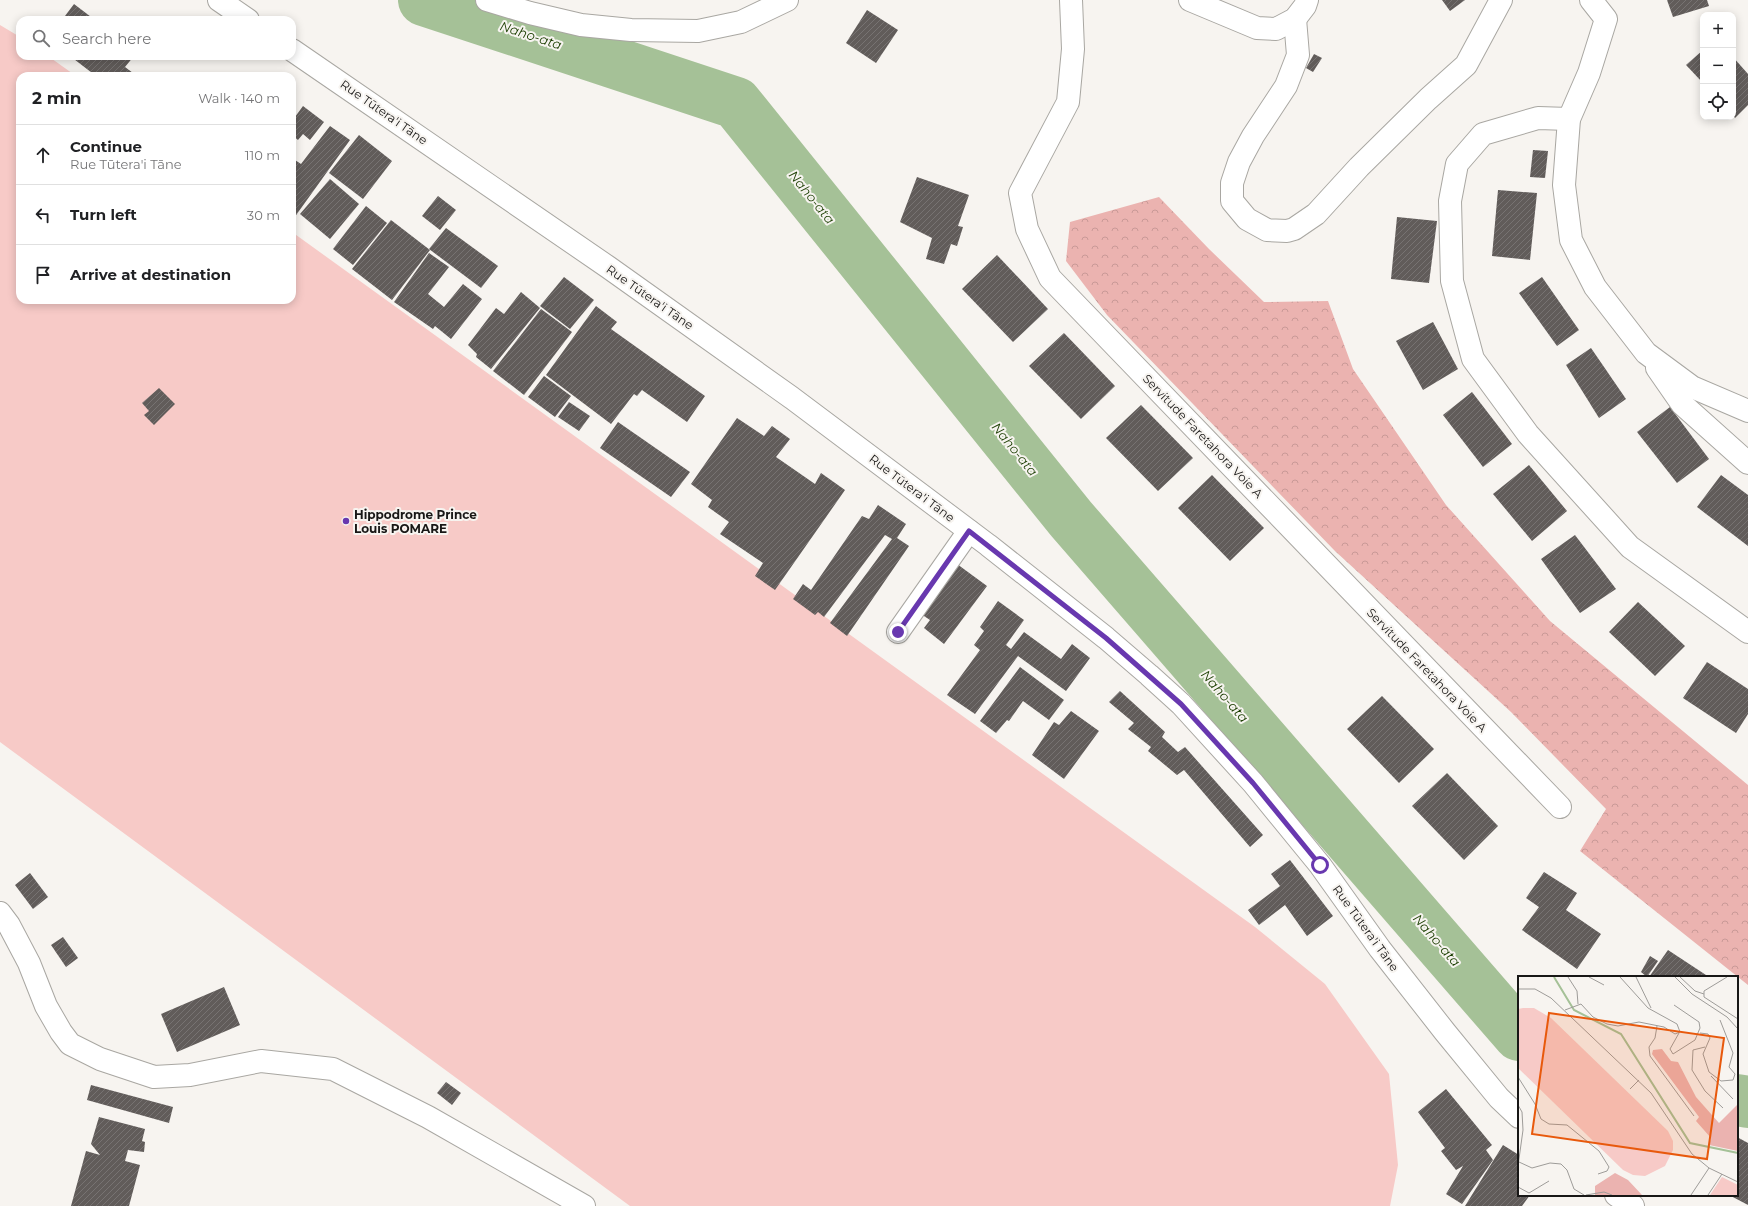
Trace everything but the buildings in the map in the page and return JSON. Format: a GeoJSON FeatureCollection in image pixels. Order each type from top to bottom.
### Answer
{"type":"FeatureCollection","features":[{"type":"Feature","properties":{"kind":"street"},"geometry":{"type":"LineString","coordinates":[[219,0],[242,16]]}},
{"type":"Feature","properties":{"kind":"street"},"geometry":{"type":"LineString","coordinates":[[487,0],[530,13],[581,25],[631,30],[698,31],[741,22],[786,0]]}},
{"type":"Feature","properties":{"kind":"street","name":"Servitude Faretahora Voie A"},"geometry":{"type":"LineString","coordinates":[[1071,0],[1073,49],[1068,102],[1020,193],[1027,229],[1050,278],[1560,807]]}},
{"type":"Feature","properties":{"kind":"street"},"geometry":{"type":"LineString","coordinates":[[1190,0],[1258,28],[1276,29],[1295,19],[1305,6],[1307,0]]}},
{"type":"Feature","properties":{"kind":"street"},"geometry":{"type":"LineString","coordinates":[[1295,19],[1298,55],[1286,86],[1253,136],[1239,162],[1232,183],[1232,201],[1247,219],[1267,230],[1287,231],[1294,229],[1316,214],[1359,167],[1428,99],[1466,65],[1501,0]]}},
{"type":"Feature","properties":{"kind":"street"},"geometry":{"type":"LineString","coordinates":[[1591,0],[1606,19],[1589,73],[1569,119],[1564,186],[1571,240],[1595,287],[1646,353],[1682,404],[1748,463]]}},
{"type":"Feature","properties":{"kind":"street","name":"Rue Tūtera'i Tāne"},"geometry":{"type":"LineString","coordinates":[[296,53],[608,267],[792,398],[969,531],[1106,638],[1181,704],[1253,783],[1320,865],[1380,948],[1445,1032],[1499,1098],[1518,1116]]}},
{"type":"Feature","properties":{"kind":"street"},"geometry":{"type":"LineString","coordinates":[[1569,119],[1538,118],[1483,134],[1457,164],[1450,201],[1452,282],[1473,358],[1528,434],[1630,547],[1748,632]]}},
{"type":"Feature","properties":{"kind":"street"},"geometry":{"type":"LineString","coordinates":[[1646,353],[1692,387],[1748,411]]}},
{"type":"Feature","properties":{"kind":"street"},"geometry":{"type":"LineString","coordinates":[[898,632],[969,531]]}},
{"type":"Feature","properties":{"kind":"street"},"geometry":{"type":"LineString","coordinates":[[0,913],[9,925],[29,963],[46,1006],[61,1032],[70,1044],[100,1059],[154,1077],[190,1075],[261,1061],[333,1069],[428,1117],[584,1206]]}},
{"type":"Feature","properties":{"kind":"street"},"geometry":{"type":"LineString","coordinates":[[1618,1196],[1633,1206]]}},
{"type":"Feature","properties":{"kind":"green space"},"geometry":{"type":"Polygon","coordinates":[[[1159,197],[1209,249],[1264,302],[1328,301],[1353,369],[1446,505],[1550,621],[1748,785],[1748,985],[1580,851],[1606,809],[1511,712],[1335,551],[1107,315],[1066,261],[1070,222],[1159,197]]]}},
{"type":"Feature","properties":{"kind":"shaded area","name":"Hippodrome Prince Louis POMARE"},"geometry":{"type":"Polygon","coordinates":[[[0,25],[16,35],[16,60],[54,60],[70,72],[16,72],[16,304],[296,304],[296,235],[1255,927],[1325,984],[1389,1074],[1398,1165],[1390,1206],[630,1206],[0,742],[0,25]]]}},
{"type":"Feature","properties":{"kind":"waterway","name":"Naho-ata"},"geometry":{"type":"LineString","coordinates":[[424,0],[736,103],[1071,519],[1518,1034]]}},
{"type":"Feature","properties":{"kind":"waterway","name":"Naho-ata"},"geometry":{"type":"LineString","coordinates":[[1738,1100],[1748,1102]]}},
{"type":"Feature","properties":{"kind":"place","name":"Hippodrome Prince Louis POMARE"},"geometry":{"type":"Point","coordinates":[346,521]}},
{"type":"Feature","properties":{"kind":"route"},"geometry":{"type":"LineString","coordinates":[[898,632],[969,531],[1106,638],[1181,704],[1253,783],[1320,865]]}}]}
